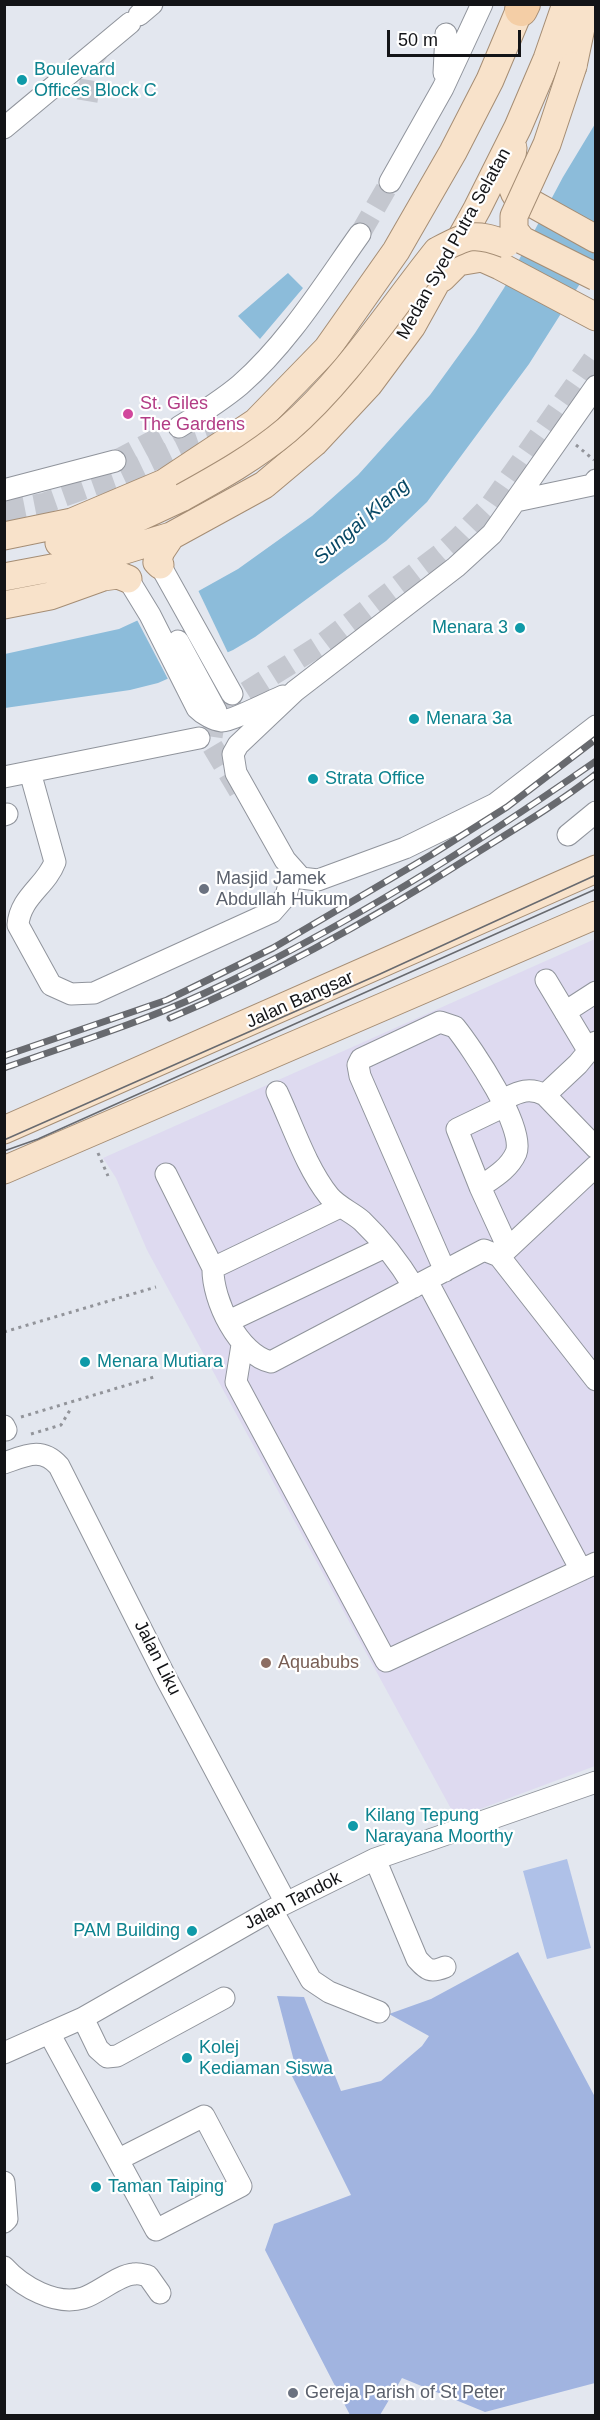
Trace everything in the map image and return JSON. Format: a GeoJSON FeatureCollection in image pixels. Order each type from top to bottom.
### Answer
{"type":"FeatureCollection","features":[{"type":"Feature","properties":{"kind":"main road","name":"Medan Syed Putra Selatan"},"geometry":{"type":"LineString","coordinates":[[4,577],[89,561],[171,536],[264,485],[314,443],[369,384],[412,326],[518,127],[547,59],[566,4]]}},
{"type":"Feature","properties":{"kind":"main road"},"geometry":{"type":"LineString","coordinates":[[586,4],[573,66],[547,144],[514,216],[514,230],[522,240],[596,277]]}},
{"type":"Feature","properties":{"kind":"main road"},"geometry":{"type":"LineString","coordinates":[[4,536],[72,522],[164,483],[256,422],[327,349],[396,251],[453,152],[490,80],[522,6]]}},
{"type":"Feature","properties":{"kind":"main road"},"geometry":{"type":"LineString","coordinates":[[518,127],[510,162],[509,179],[515,194],[596,238]]}},
{"type":"Feature","properties":{"kind":"main road"},"geometry":{"type":"LineString","coordinates":[[4,552],[61,543],[116,526],[183,496],[237,467],[287,429],[341,375],[437,251],[459,239],[482,235],[506,244],[596,290]]}},
{"type":"Feature","properties":{"kind":"main road"},"geometry":{"type":"LineString","coordinates":[[434,286],[458,262],[482,258],[596,317]]}},
{"type":"Feature","properties":{"kind":"main road"},"geometry":{"type":"LineString","coordinates":[[4,605],[50,596],[104,577],[143,573],[157,562],[160,551],[171,536]]}},
{"type":"Feature","properties":{"kind":"main road"},"geometry":{"type":"LineString","coordinates":[[89,561],[133,567],[143,573]]}},
{"type":"Feature","properties":{"kind":"main road","name":"Jalan Bangsar"},"geometry":{"type":"LineString","coordinates":[[4,1130],[596,869]]}},
{"type":"Feature","properties":{"kind":"main road"},"geometry":{"type":"LineString","coordinates":[[4,1170],[596,915]]}},
{"type":"Feature","properties":{"kind":"street"},"geometry":{"type":"LineString","coordinates":[[390,182],[443,88],[482,4]]}},
{"type":"Feature","properties":{"kind":"street"},"geometry":{"type":"LineString","coordinates":[[4,128],[140,14]]}},
{"type":"Feature","properties":{"kind":"street"},"geometry":{"type":"LineString","coordinates":[[443,88],[446,34]]}},
{"type":"Feature","properties":{"kind":"street"},"geometry":{"type":"LineString","coordinates":[[179,427],[225,397],[264,362],[360,234]]}},
{"type":"Feature","properties":{"kind":"street"},"geometry":{"type":"LineString","coordinates":[[593,398],[492,534],[456,567],[295,691],[238,745],[233,754],[236,773],[285,860],[301,878],[318,880],[405,848],[495,804],[596,726]]}},
{"type":"Feature","properties":{"kind":"street"},"geometry":{"type":"LineString","coordinates":[[4,490],[115,461]]}},
{"type":"Feature","properties":{"kind":"street"},"geometry":{"type":"LineString","coordinates":[[516,501],[592,485],[596,480]]}},
{"type":"Feature","properties":{"kind":"street"},"geometry":{"type":"LineString","coordinates":[[143,573],[217,701]]}},
{"type":"Feature","properties":{"kind":"street"},"geometry":{"type":"LineString","coordinates":[[143,573],[150,615],[217,701]]}},
{"type":"Feature","properties":{"kind":"street"},"geometry":{"type":"LineString","coordinates":[[217,701],[202,713],[220,721],[231,720],[295,691]]}},
{"type":"Feature","properties":{"kind":"street"},"geometry":{"type":"LineString","coordinates":[[4,777],[199,738]]}},
{"type":"Feature","properties":{"kind":"street"},"geometry":{"type":"LineString","coordinates":[[30,772],[56,862],[50,875],[29,895],[19,915],[18,925],[51,985],[71,994],[94,993],[272,912],[286,897],[290,880]]}},
{"type":"Feature","properties":{"kind":"street"},"geometry":{"type":"LineString","coordinates":[[568,835],[596,812]]}},
{"type":"Feature","properties":{"kind":"street"},"geometry":{"type":"LineString","coordinates":[[545,1095],[578,1064],[592,1046],[565,1012],[546,980]]}},
{"type":"Feature","properties":{"kind":"street"},"geometry":{"type":"LineString","coordinates":[[565,1012],[596,992]]}},
{"type":"Feature","properties":{"kind":"street"},"geometry":{"type":"LineString","coordinates":[[242,1345],[236,1382],[386,1662],[588,1566],[429,1280],[360,1076],[357,1065],[361,1059],[440,1022],[455,1027],[466,1041],[503,1103],[517,1132],[517,1151],[508,1165],[480,1187]]}},
{"type":"Feature","properties":{"kind":"street"},"geometry":{"type":"LineString","coordinates":[[596,1148],[545,1095],[529,1089],[457,1129],[504,1252],[586,1356],[596,1380]]}},
{"type":"Feature","properties":{"kind":"street"},"geometry":{"type":"LineString","coordinates":[[278,1092],[312,1167],[329,1196],[340,1207],[362,1220],[385,1247],[429,1280]]}},
{"type":"Feature","properties":{"kind":"street"},"geometry":{"type":"LineString","coordinates":[[166,1174],[213,1268],[212,1281],[242,1345],[261,1359],[271,1362],[484,1250],[504,1252],[596,1166]]}},
{"type":"Feature","properties":{"kind":"street"},"geometry":{"type":"LineString","coordinates":[[213,1268],[340,1207]]}},
{"type":"Feature","properties":{"kind":"street"},"geometry":{"type":"LineString","coordinates":[[229,1321],[385,1247]]}},
{"type":"Feature","properties":{"kind":"street","name":"Jalan Liku"},"geometry":{"type":"LineString","coordinates":[[4,1463],[39,1453],[50,1456],[59,1466],[279,1906],[311,1980],[329,1992],[379,2012]]}},
{"type":"Feature","properties":{"kind":"street","name":"Jalan Tandok"},"geometry":{"type":"LineString","coordinates":[[4,2053],[83,2018],[279,1906],[375,1859],[596,1782]]}},
{"type":"Feature","properties":{"kind":"street"},"geometry":{"type":"LineString","coordinates":[[375,1859],[417,1959],[426,1970],[434,1971],[445,1967]]}},
{"type":"Feature","properties":{"kind":"street"},"geometry":{"type":"LineString","coordinates":[[83,2018],[98,2049],[107,2057],[117,2056],[224,1998]]}},
{"type":"Feature","properties":{"kind":"street"},"geometry":{"type":"LineString","coordinates":[[49,2033],[156,2230],[241,2186],[204,2116],[119,2159]]}},
{"type":"Feature","properties":{"kind":"street"},"geometry":{"type":"LineString","coordinates":[[4,2182],[7,2219],[4,2222]]}},
{"type":"Feature","properties":{"kind":"street"},"geometry":{"type":"LineString","coordinates":[[4,2267],[14,2278],[32,2289],[63,2300],[83,2298],[133,2274],[148,2276],[160,2293]]}},
{"type":"Feature","properties":{"kind":"path"},"geometry":{"type":"LineString","coordinates":[[98,1152],[108,1176]]}},
{"type":"Feature","properties":{"kind":"path"},"geometry":{"type":"LineString","coordinates":[[4,1332],[156,1287]]}},
{"type":"Feature","properties":{"kind":"path"},"geometry":{"type":"LineString","coordinates":[[9,1425],[154,1377]]}},
{"type":"Feature","properties":{"kind":"path"},"geometry":{"type":"LineString","coordinates":[[29,1435],[61,1425],[70,1410]]}},
{"type":"Feature","properties":{"kind":"shaded area"},"geometry":{"type":"Polygon","coordinates":[[[595,939],[595,1766],[456,1818],[147,1250],[116,1178],[103,1158],[595,939]]]}},
{"type":"Feature","properties":{"kind":"shaded area"},"geometry":{"type":"Polygon","coordinates":[[[567,1859],[591,1948],[547,1959],[523,1871],[567,1859]]]}},
{"type":"Feature","properties":{"kind":"shaded area"},"geometry":{"type":"Polygon","coordinates":[[[518,1952],[595,2097],[595,2383],[485,2412],[402,2378],[380,2415],[350,2415],[265,2250],[274,2224],[351,2195],[290,2072],[294,2061],[277,1996],[304,1997],[341,2091],[381,2081],[422,2046],[429,2036],[389,2014],[431,1999],[518,1952]]]}},
{"type":"Feature","properties":{"kind":"water","name":"Sungai Klang"},"geometry":{"type":"Polygon","coordinates":[[[595,124],[595,260],[529,364],[427,502],[386,541],[255,637],[233,650],[158,683],[130,690],[5,708],[5,654],[119,629],[186,598],[238,569],[312,516],[358,475],[430,395],[475,333],[504,288],[563,177],[595,124]]]}},
{"type":"Feature","properties":{"kind":"water"},"geometry":{"type":"Polygon","coordinates":[[[288,273],[303,288],[260,339],[238,316],[288,273]]]}},
{"type":"Feature","properties":{"kind":"pier"},"geometry":{"type":"Polygon","coordinates":[[[197,588],[229,655],[169,681],[136,618],[197,588]]]}},
{"type":"Feature","properties":{"kind":"tunnel"},"geometry":{"type":"LineString","coordinates":[[87,101],[94,57],[102,47]]}},
{"type":"Feature","properties":{"kind":"tunnel"},"geometry":{"type":"LineString","coordinates":[[360,234],[390,182]]}},
{"type":"Feature","properties":{"kind":"tunnel"},"geometry":{"type":"LineString","coordinates":[[239,791],[211,744],[216,711],[322,644],[459,537],[491,504],[596,355]]}},
{"type":"Feature","properties":{"kind":"tunnel"},"geometry":{"type":"LineString","coordinates":[[115,461],[179,427]]}},
{"type":"Feature","properties":{"kind":"tunnel"},"geometry":{"type":"LineString","coordinates":[[4,511],[45,503],[118,477],[183,446],[235,428]]}},
{"type":"Feature","properties":{"kind":"tram line"},"geometry":{"type":"LineString","coordinates":[[4,1140],[380,974],[596,875]]}},
{"type":"Feature","properties":{"kind":"tram line"},"geometry":{"type":"LineString","coordinates":[[4,1151],[38,1139],[596,889]]}},
{"type":"Feature","properties":{"kind":"railway"},"geometry":{"type":"LineString","coordinates":[[4,1056],[167,1000],[273,948],[431,855],[507,807],[596,739]]}},
{"type":"Feature","properties":{"kind":"railway"},"geometry":{"type":"LineString","coordinates":[[4,1068],[156,1014],[256,968],[405,886],[596,761]]}},
{"type":"Feature","properties":{"kind":"railway"},"geometry":{"type":"LineString","coordinates":[[170,1018],[248,983],[361,923],[534,817],[596,774]]}},
{"type":"Feature","properties":{"kind":"place","name":"Boulevard Offices Block C"},"geometry":{"type":"Point","coordinates":[22,80]}},
{"type":"Feature","properties":{"kind":"place","name":"St. Giles The Gardens"},"geometry":{"type":"Point","coordinates":[128,414]}},
{"type":"Feature","properties":{"kind":"place","name":"Menara 3"},"geometry":{"type":"Point","coordinates":[520,628]}},
{"type":"Feature","properties":{"kind":"place","name":"Menara 3a"},"geometry":{"type":"Point","coordinates":[414,719]}},
{"type":"Feature","properties":{"kind":"place","name":"Strata Office"},"geometry":{"type":"Point","coordinates":[313,779]}},
{"type":"Feature","properties":{"kind":"place","name":"Masjid Jamek Abdullah Hukum"},"geometry":{"type":"Point","coordinates":[204,889]}},
{"type":"Feature","properties":{"kind":"place","name":"Menara Mutiara"},"geometry":{"type":"Point","coordinates":[85,1362]}},
{"type":"Feature","properties":{"kind":"place","name":"Aquabubs"},"geometry":{"type":"Point","coordinates":[266,1663]}},
{"type":"Feature","properties":{"kind":"place","name":"Kilang Tepung Narayana Moorthy"},"geometry":{"type":"Point","coordinates":[353,1826]}},
{"type":"Feature","properties":{"kind":"place","name":"PAM Building"},"geometry":{"type":"Point","coordinates":[192,1931]}},
{"type":"Feature","properties":{"kind":"place","name":"Kolej Kediaman Siswa"},"geometry":{"type":"Point","coordinates":[187,2058]}},
{"type":"Feature","properties":{"kind":"place","name":"Taman Taiping"},"geometry":{"type":"Point","coordinates":[96,2187]}},
{"type":"Feature","properties":{"kind":"place","name":"Gereja Parish of St Peter"},"geometry":{"type":"Point","coordinates":[293,2393]}}]}
